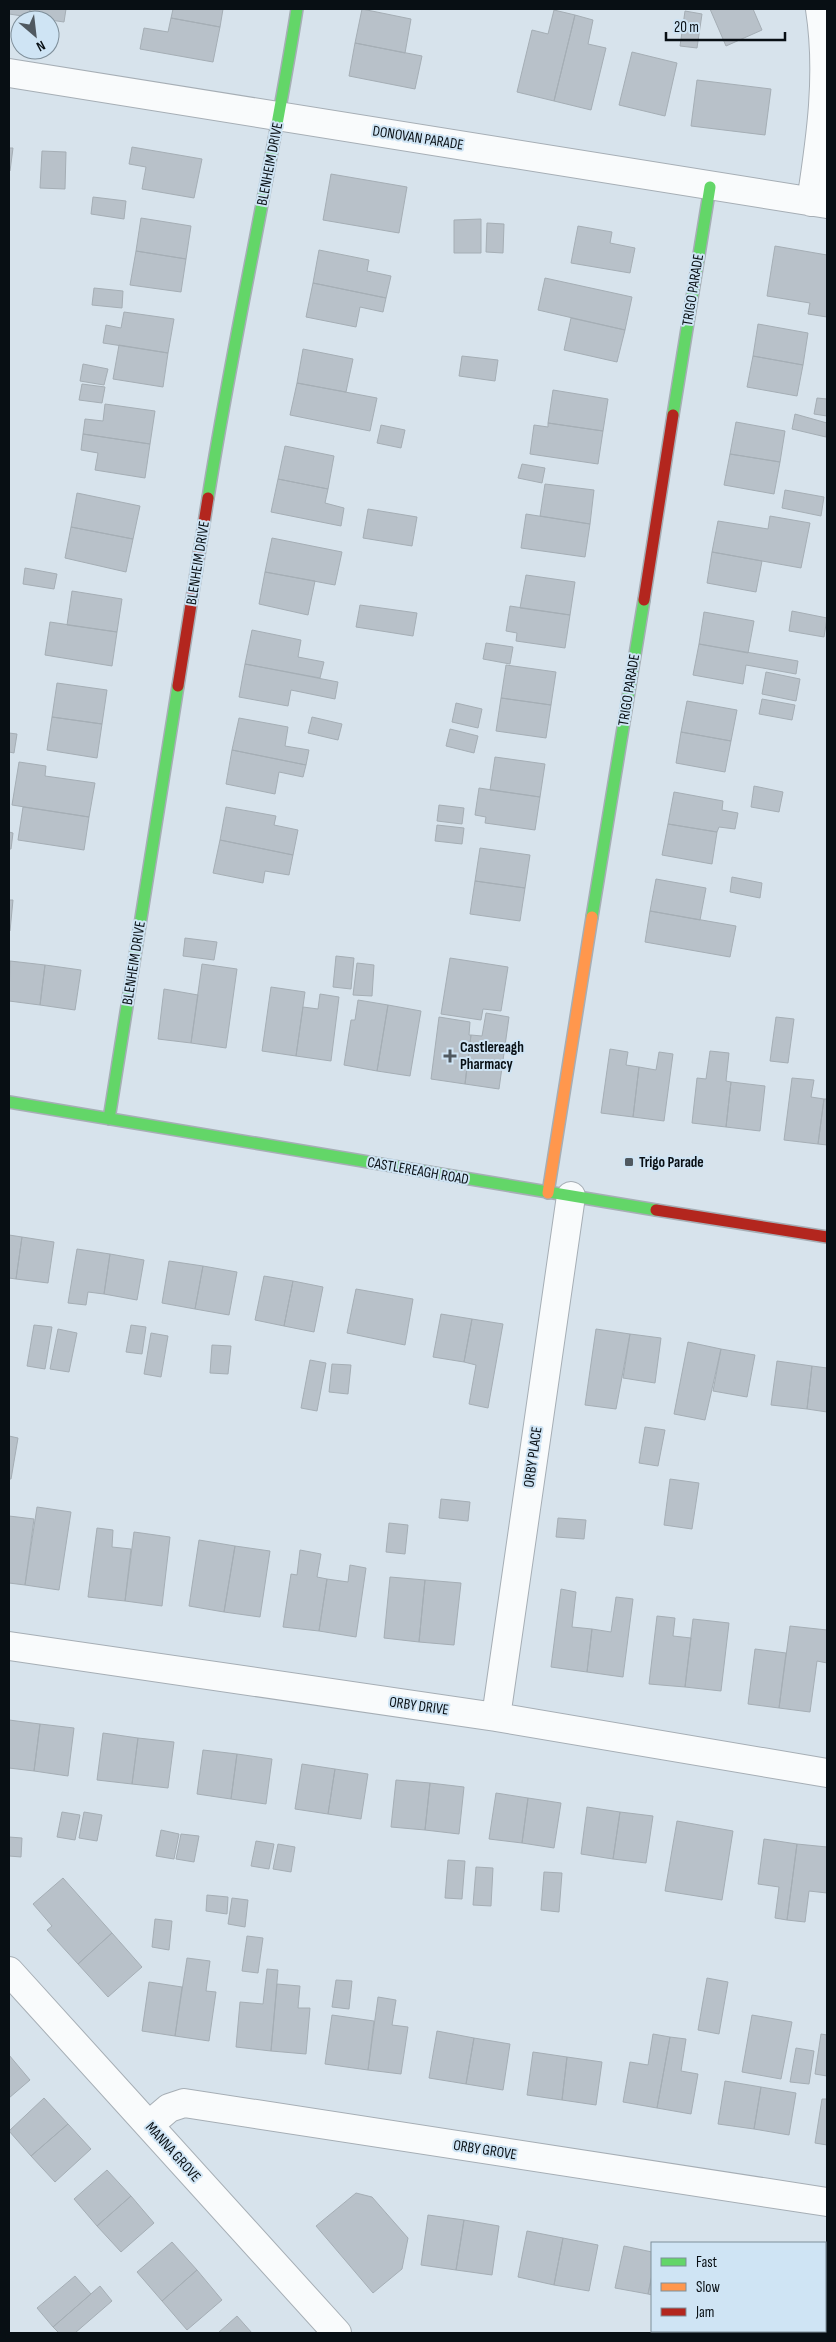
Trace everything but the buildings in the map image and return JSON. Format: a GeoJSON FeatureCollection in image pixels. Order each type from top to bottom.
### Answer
{"type":"FeatureCollection","features":[{"type":"Feature","properties":{"kind":"street","name":"BLENHEIM DRIVE"},"geometry":{"type":"LineString","coordinates":[[109,1119],[223,402],[280,115],[297,9]]}},
{"type":"Feature","properties":{"kind":"street"},"geometry":{"type":"LineString","coordinates":[[819,203],[824,89],[824,38],[820,9]]}},
{"type":"Feature","properties":{"kind":"street","name":"DONOVAN PARADE"},"geometry":{"type":"LineString","coordinates":[[9,73],[819,203]]}},
{"type":"Feature","properties":{"kind":"street","name":"TRIGO PARADE"},"geometry":{"type":"LineString","coordinates":[[560,1195],[710,187]]}},
{"type":"Feature","properties":{"kind":"street","name":"CASTLEREAGH ROAD"},"geometry":{"type":"LineString","coordinates":[[9,1102],[560,1195],[827,1237]]}},
{"type":"Feature","properties":{"kind":"street","name":"ORBY PLACE"},"geometry":{"type":"LineString","coordinates":[[496,1718],[560,1195]]}},
{"type":"Feature","properties":{"kind":"street","name":"ORBY DRIVE"},"geometry":{"type":"LineString","coordinates":[[9,1646],[496,1718],[827,1773]]}},
{"type":"Feature","properties":{"kind":"street","name":"MANNA GROVE"},"geometry":{"type":"LineString","coordinates":[[9,1971],[337,2333]]}},
{"type":"Feature","properties":{"kind":"street","name":"ORBY GROVE"},"geometry":{"type":"LineString","coordinates":[[149,2125],[169,2108],[184,2104],[827,2202]]}},
{"type":"Feature","properties":{"kind":"traffic: fast"},"geometry":{"type":"LineString","coordinates":[[208,498],[297,9]]}},
{"type":"Feature","properties":{"kind":"traffic: fast"},"geometry":{"type":"LineString","coordinates":[[673,415],[710,187]]}},
{"type":"Feature","properties":{"kind":"traffic: fast"},"geometry":{"type":"LineString","coordinates":[[592,917],[644,600]]}},
{"type":"Feature","properties":{"kind":"traffic: fast"},"geometry":{"type":"LineString","coordinates":[[109,1119],[178,686]]}},
{"type":"Feature","properties":{"kind":"traffic: fast"},"geometry":{"type":"LineString","coordinates":[[9,1102],[656,1210]]}},
{"type":"Feature","properties":{"kind":"traffic: slow"},"geometry":{"type":"LineString","coordinates":[[548,1193],[592,917]]}},
{"type":"Feature","properties":{"kind":"traffic: jam"},"geometry":{"type":"LineString","coordinates":[[644,600],[673,415]]}},
{"type":"Feature","properties":{"kind":"traffic: jam"},"geometry":{"type":"LineString","coordinates":[[178,686],[208,498]]}},
{"type":"Feature","properties":{"kind":"traffic: jam"},"geometry":{"type":"LineString","coordinates":[[656,1210],[827,1237]]}},
{"type":"Feature","properties":{"kind":"place","name":"Castlereagh Pharmacy"},"geometry":{"type":"Point","coordinates":[450,1056]}},
{"type":"Feature","properties":{"kind":"place","name":"Trigo Parade"},"geometry":{"type":"Point","coordinates":[629,1162]}}]}
